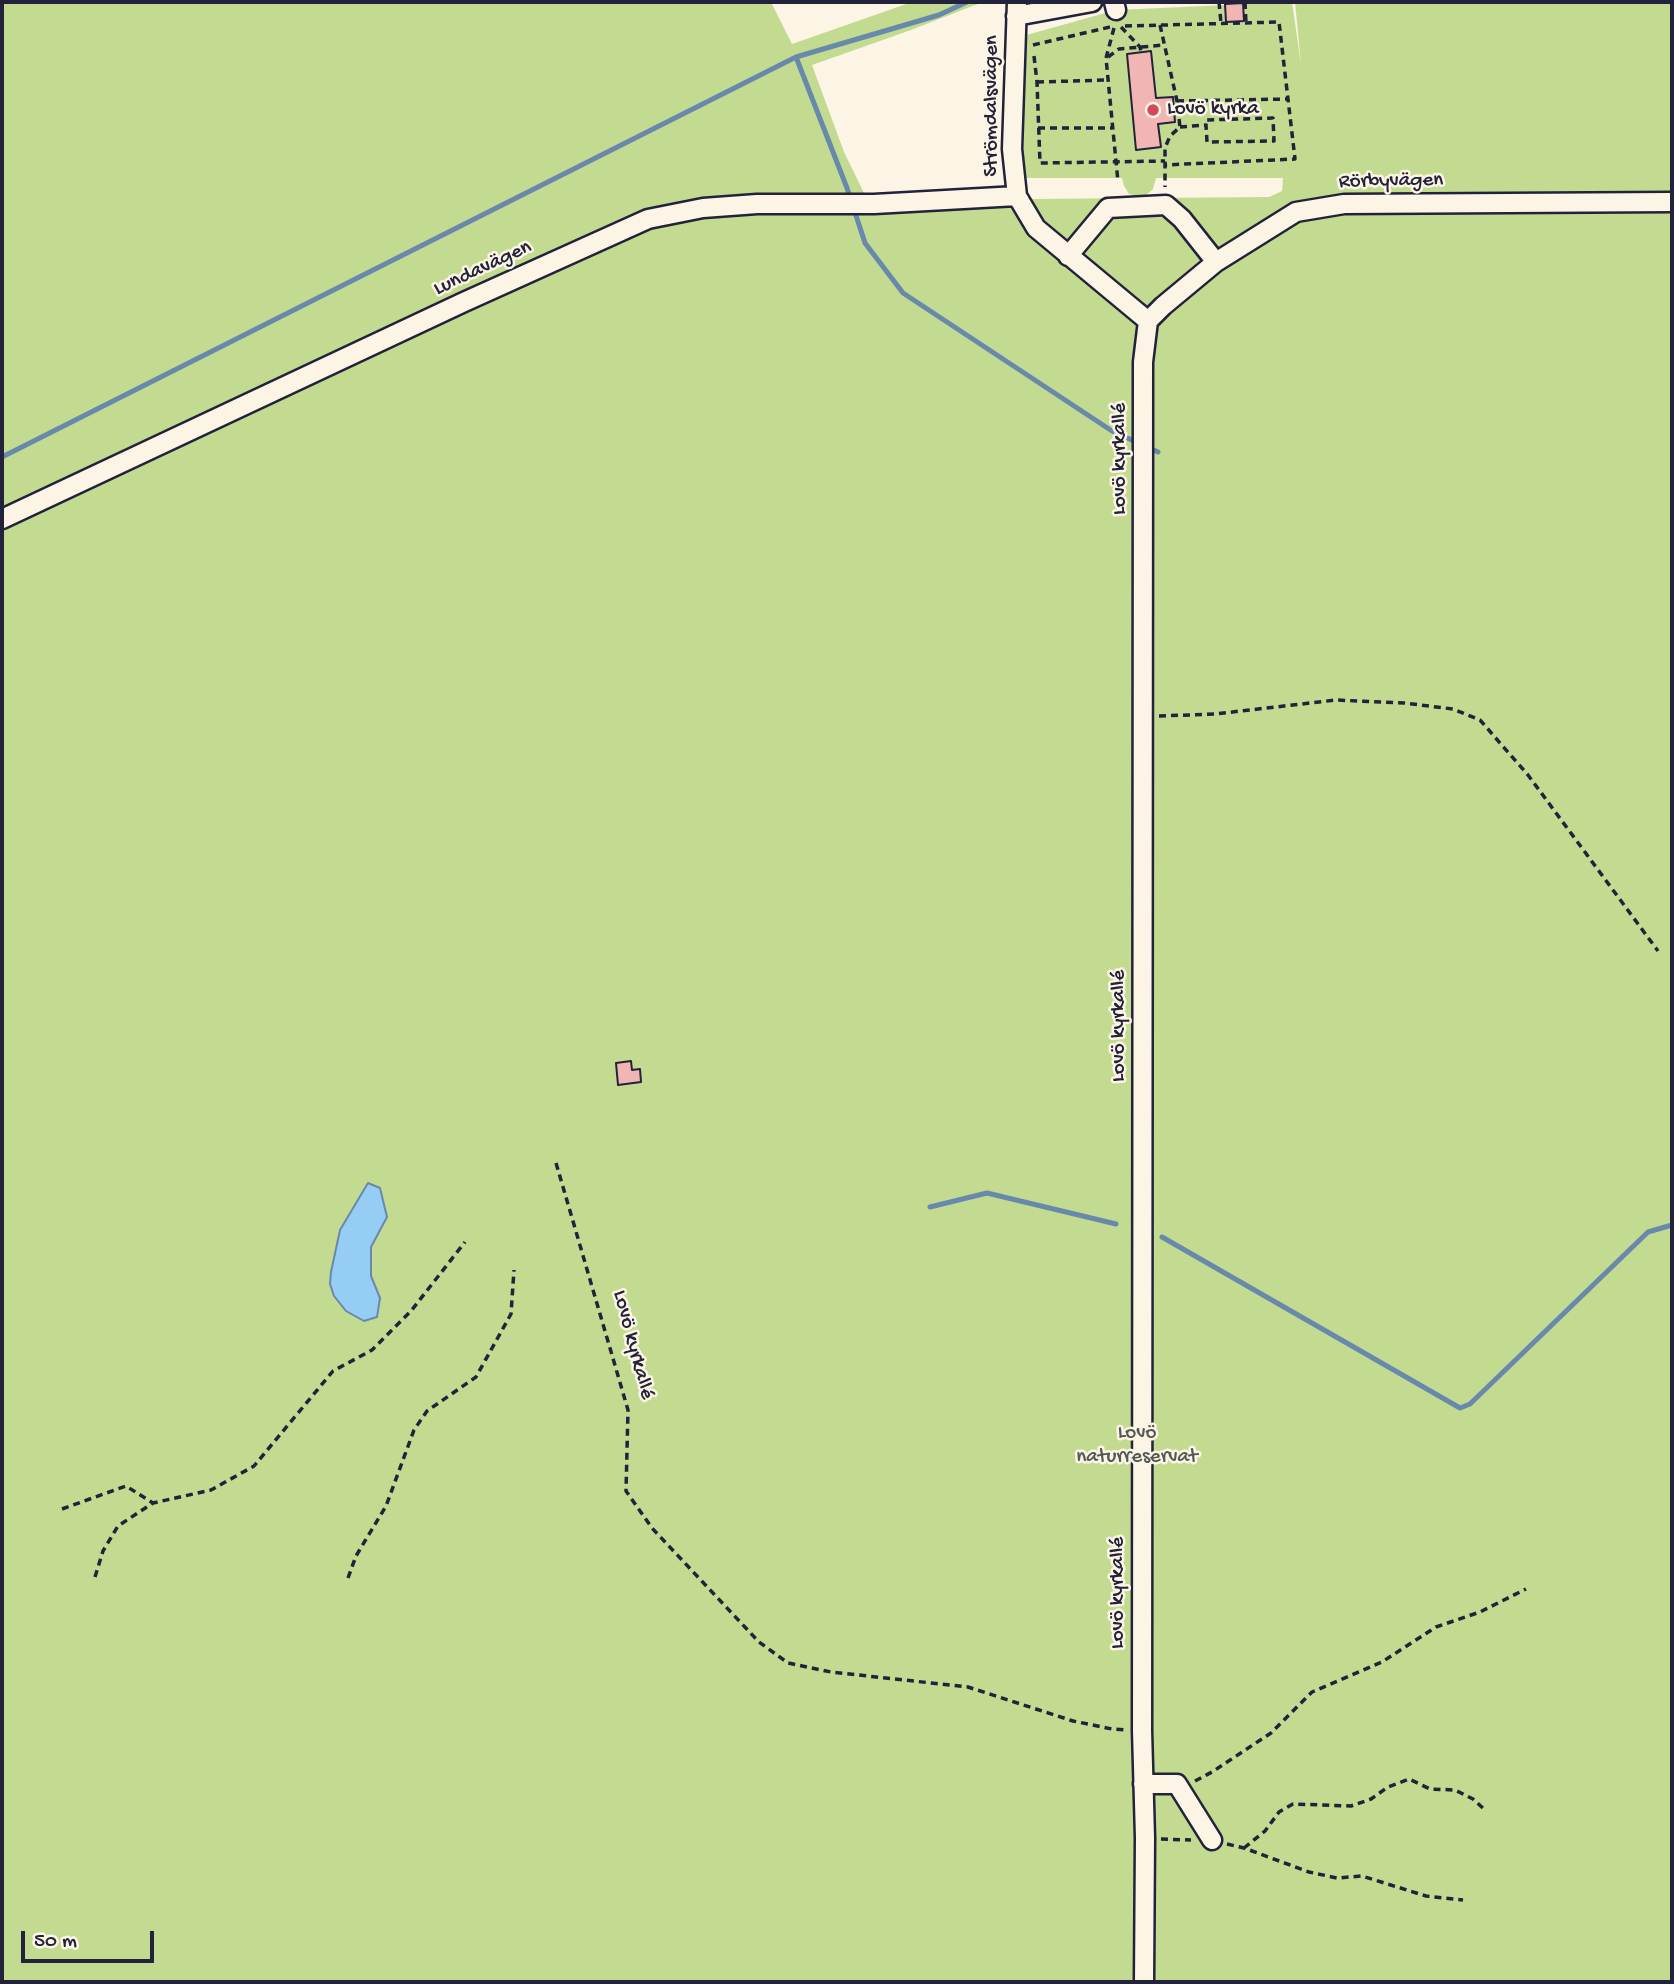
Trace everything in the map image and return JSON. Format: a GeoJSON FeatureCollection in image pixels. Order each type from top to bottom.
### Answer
{"type":"FeatureCollection","features":[{"type":"Feature","properties":{"kind":"street"},"geometry":{"type":"LineString","coordinates":[[1016,9],[1092,2]]}},
{"type":"Feature","properties":{"kind":"street","name":"Strömdalsvägen"},"geometry":{"type":"LineString","coordinates":[[1016,9],[1012,149],[1017,196],[1036,228],[1148,321]]}},
{"type":"Feature","properties":{"kind":"street","name":"Lundavägen"},"geometry":{"type":"LineString","coordinates":[[2,520],[464,302],[648,219],[704,208],[757,204],[874,204],[1017,196]]}},
{"type":"Feature","properties":{"kind":"street","name":"Rörbyvägen"},"geometry":{"type":"LineString","coordinates":[[1148,321],[1216,262],[1296,212],[1344,204],[1672,202]]}},
{"type":"Feature","properties":{"kind":"street"},"geometry":{"type":"LineString","coordinates":[[1068,256],[1108,208],[1166,205],[1182,219],[1216,262]]}},
{"type":"Feature","properties":{"kind":"street","name":"Lovö kyrkallé"},"geometry":{"type":"LineString","coordinates":[[1144,1982],[1143,362],[1148,321]]}},
{"type":"Feature","properties":{"kind":"street"},"geometry":{"type":"LineString","coordinates":[[1143,1784],[1177,1784],[1212,1840]]}},
{"type":"Feature","properties":{"kind":"path"},"geometry":{"type":"LineString","coordinates":[[1219,2],[1221,23]]}},
{"type":"Feature","properties":{"kind":"path"},"geometry":{"type":"LineString","coordinates":[[1245,2],[1246,23]]}},
{"type":"Feature","properties":{"kind":"path"},"geometry":{"type":"LineString","coordinates":[[1116,16],[1141,50]]}},
{"type":"Feature","properties":{"kind":"path"},"geometry":{"type":"LineString","coordinates":[[1116,16],[1107,58],[1118,181]]}},
{"type":"Feature","properties":{"kind":"path"},"geometry":{"type":"LineString","coordinates":[[1116,16],[1160,25],[1221,23],[1279,22],[1294,159],[1040,163],[1033,44],[1116,16]]}},
{"type":"Feature","properties":{"kind":"path"},"geometry":{"type":"LineString","coordinates":[[1160,25],[1180,127]]}},
{"type":"Feature","properties":{"kind":"path"},"geometry":{"type":"LineString","coordinates":[[1107,58],[1119,49],[1141,50],[1164,45]]}},
{"type":"Feature","properties":{"kind":"path"},"geometry":{"type":"LineString","coordinates":[[1037,82],[1108,80]]}},
{"type":"Feature","properties":{"kind":"path"},"geometry":{"type":"LineString","coordinates":[[1177,101],[1287,99]]}},
{"type":"Feature","properties":{"kind":"path"},"geometry":{"type":"LineString","coordinates":[[1273,118],[1274,141],[1207,142],[1206,125],[1206,120],[1273,118]]}},
{"type":"Feature","properties":{"kind":"path"},"geometry":{"type":"LineString","coordinates":[[1166,205],[1165,148],[1170,136],[1180,127],[1206,125]]}},
{"type":"Feature","properties":{"kind":"path"},"geometry":{"type":"LineString","coordinates":[[1038,128],[1113,128]]}},
{"type":"Feature","properties":{"kind":"path"},"geometry":{"type":"LineString","coordinates":[[1143,717],[1215,713],[1336,700],[1404,703],[1453,709],[1480,720],[1528,775],[1658,951]]}},
{"type":"Feature","properties":{"kind":"path","name":"Lovö kyrkallé"},"geometry":{"type":"LineString","coordinates":[[556,1163],[628,1410],[626,1491],[652,1528],[759,1642],[788,1663],[831,1672],[968,1686],[1073,1721],[1112,1729],[1142,1730]]}},
{"type":"Feature","properties":{"kind":"path"},"geometry":{"type":"LineString","coordinates":[[95,1577],[103,1551],[118,1526],[153,1503],[211,1490],[254,1466],[333,1371],[372,1350],[411,1311],[465,1242]]}},
{"type":"Feature","properties":{"kind":"path"},"geometry":{"type":"LineString","coordinates":[[348,1578],[356,1556],[386,1506],[414,1430],[427,1411],[476,1377],[511,1314],[514,1270]]}},
{"type":"Feature","properties":{"kind":"path"},"geometry":{"type":"LineString","coordinates":[[62,1509],[126,1486],[153,1503]]}},
{"type":"Feature","properties":{"kind":"path"},"geometry":{"type":"LineString","coordinates":[[1177,1784],[1197,1780],[1222,1766],[1270,1733],[1312,1692],[1382,1662],[1436,1627],[1480,1612],[1526,1589]]}},
{"type":"Feature","properties":{"kind":"path"},"geometry":{"type":"LineString","coordinates":[[1244,1848],[1265,1831],[1279,1812],[1293,1804],[1352,1806],[1409,1779],[1430,1789],[1455,1790],[1473,1799],[1485,1810]]}},
{"type":"Feature","properties":{"kind":"path"},"geometry":{"type":"LineString","coordinates":[[1145,1838],[1212,1840],[1244,1848],[1309,1872],[1337,1878],[1362,1876],[1426,1896],[1463,1900]]}},
{"type":"Feature","properties":{"kind":"green space","name":"Lovö naturreservat"},"geometry":{"type":"Polygon","coordinates":[[[2,2],[771,2],[792,44],[912,2],[983,2],[812,65],[844,152],[865,195],[1030,199],[1269,197],[1282,191],[1283,178],[1156,178],[1153,189],[1146,195],[1138,196],[1129,194],[1122,178],[1023,178],[1023,36],[1116,10],[1292,2],[1301,64],[1295,2],[1672,2],[1672,1982],[2,1982],[2,2]]]}},
{"type":"Feature","properties":{"kind":"water"},"geometry":{"type":"Polygon","coordinates":[[[368,1183],[380,1188],[387,1217],[371,1247],[371,1276],[380,1298],[377,1317],[364,1321],[346,1311],[334,1296],[330,1284],[340,1230],[368,1183]]]}},
{"type":"Feature","properties":{"kind":"building"},"geometry":{"type":"Polygon","coordinates":[[[1243,3],[1244,21],[1226,22],[1225,4],[1243,3]]]}},
{"type":"Feature","properties":{"kind":"building","name":"Lovö kyrka"},"geometry":{"type":"Polygon","coordinates":[[[1151,51],[1156,98],[1173,97],[1175,122],[1158,124],[1161,147],[1136,150],[1127,54],[1151,51]]]}},
{"type":"Feature","properties":{"kind":"building"},"geometry":{"type":"Polygon","coordinates":[[[631,1061],[632,1070],[640,1069],[641,1082],[618,1085],[616,1063],[631,1061]]]}},
{"type":"Feature","properties":{"kind":"waterway"},"geometry":{"type":"LineString","coordinates":[[2,457],[796,57],[939,15],[967,2]]}},
{"type":"Feature","properties":{"kind":"waterway"},"geometry":{"type":"LineString","coordinates":[[796,57],[847,188],[865,243],[903,293],[1112,431],[1158,452]]}},
{"type":"Feature","properties":{"kind":"waterway"},"geometry":{"type":"LineString","coordinates":[[930,1207],[987,1193],[1116,1224]]}},
{"type":"Feature","properties":{"kind":"waterway"},"geometry":{"type":"LineString","coordinates":[[1162,1237],[1460,1408],[1470,1404],[1648,1232],[1672,1225]]}},
{"type":"Feature","properties":{"kind":"place","name":"Lovö kyrka"},"geometry":{"type":"Point","coordinates":[1153,110]}}]}
